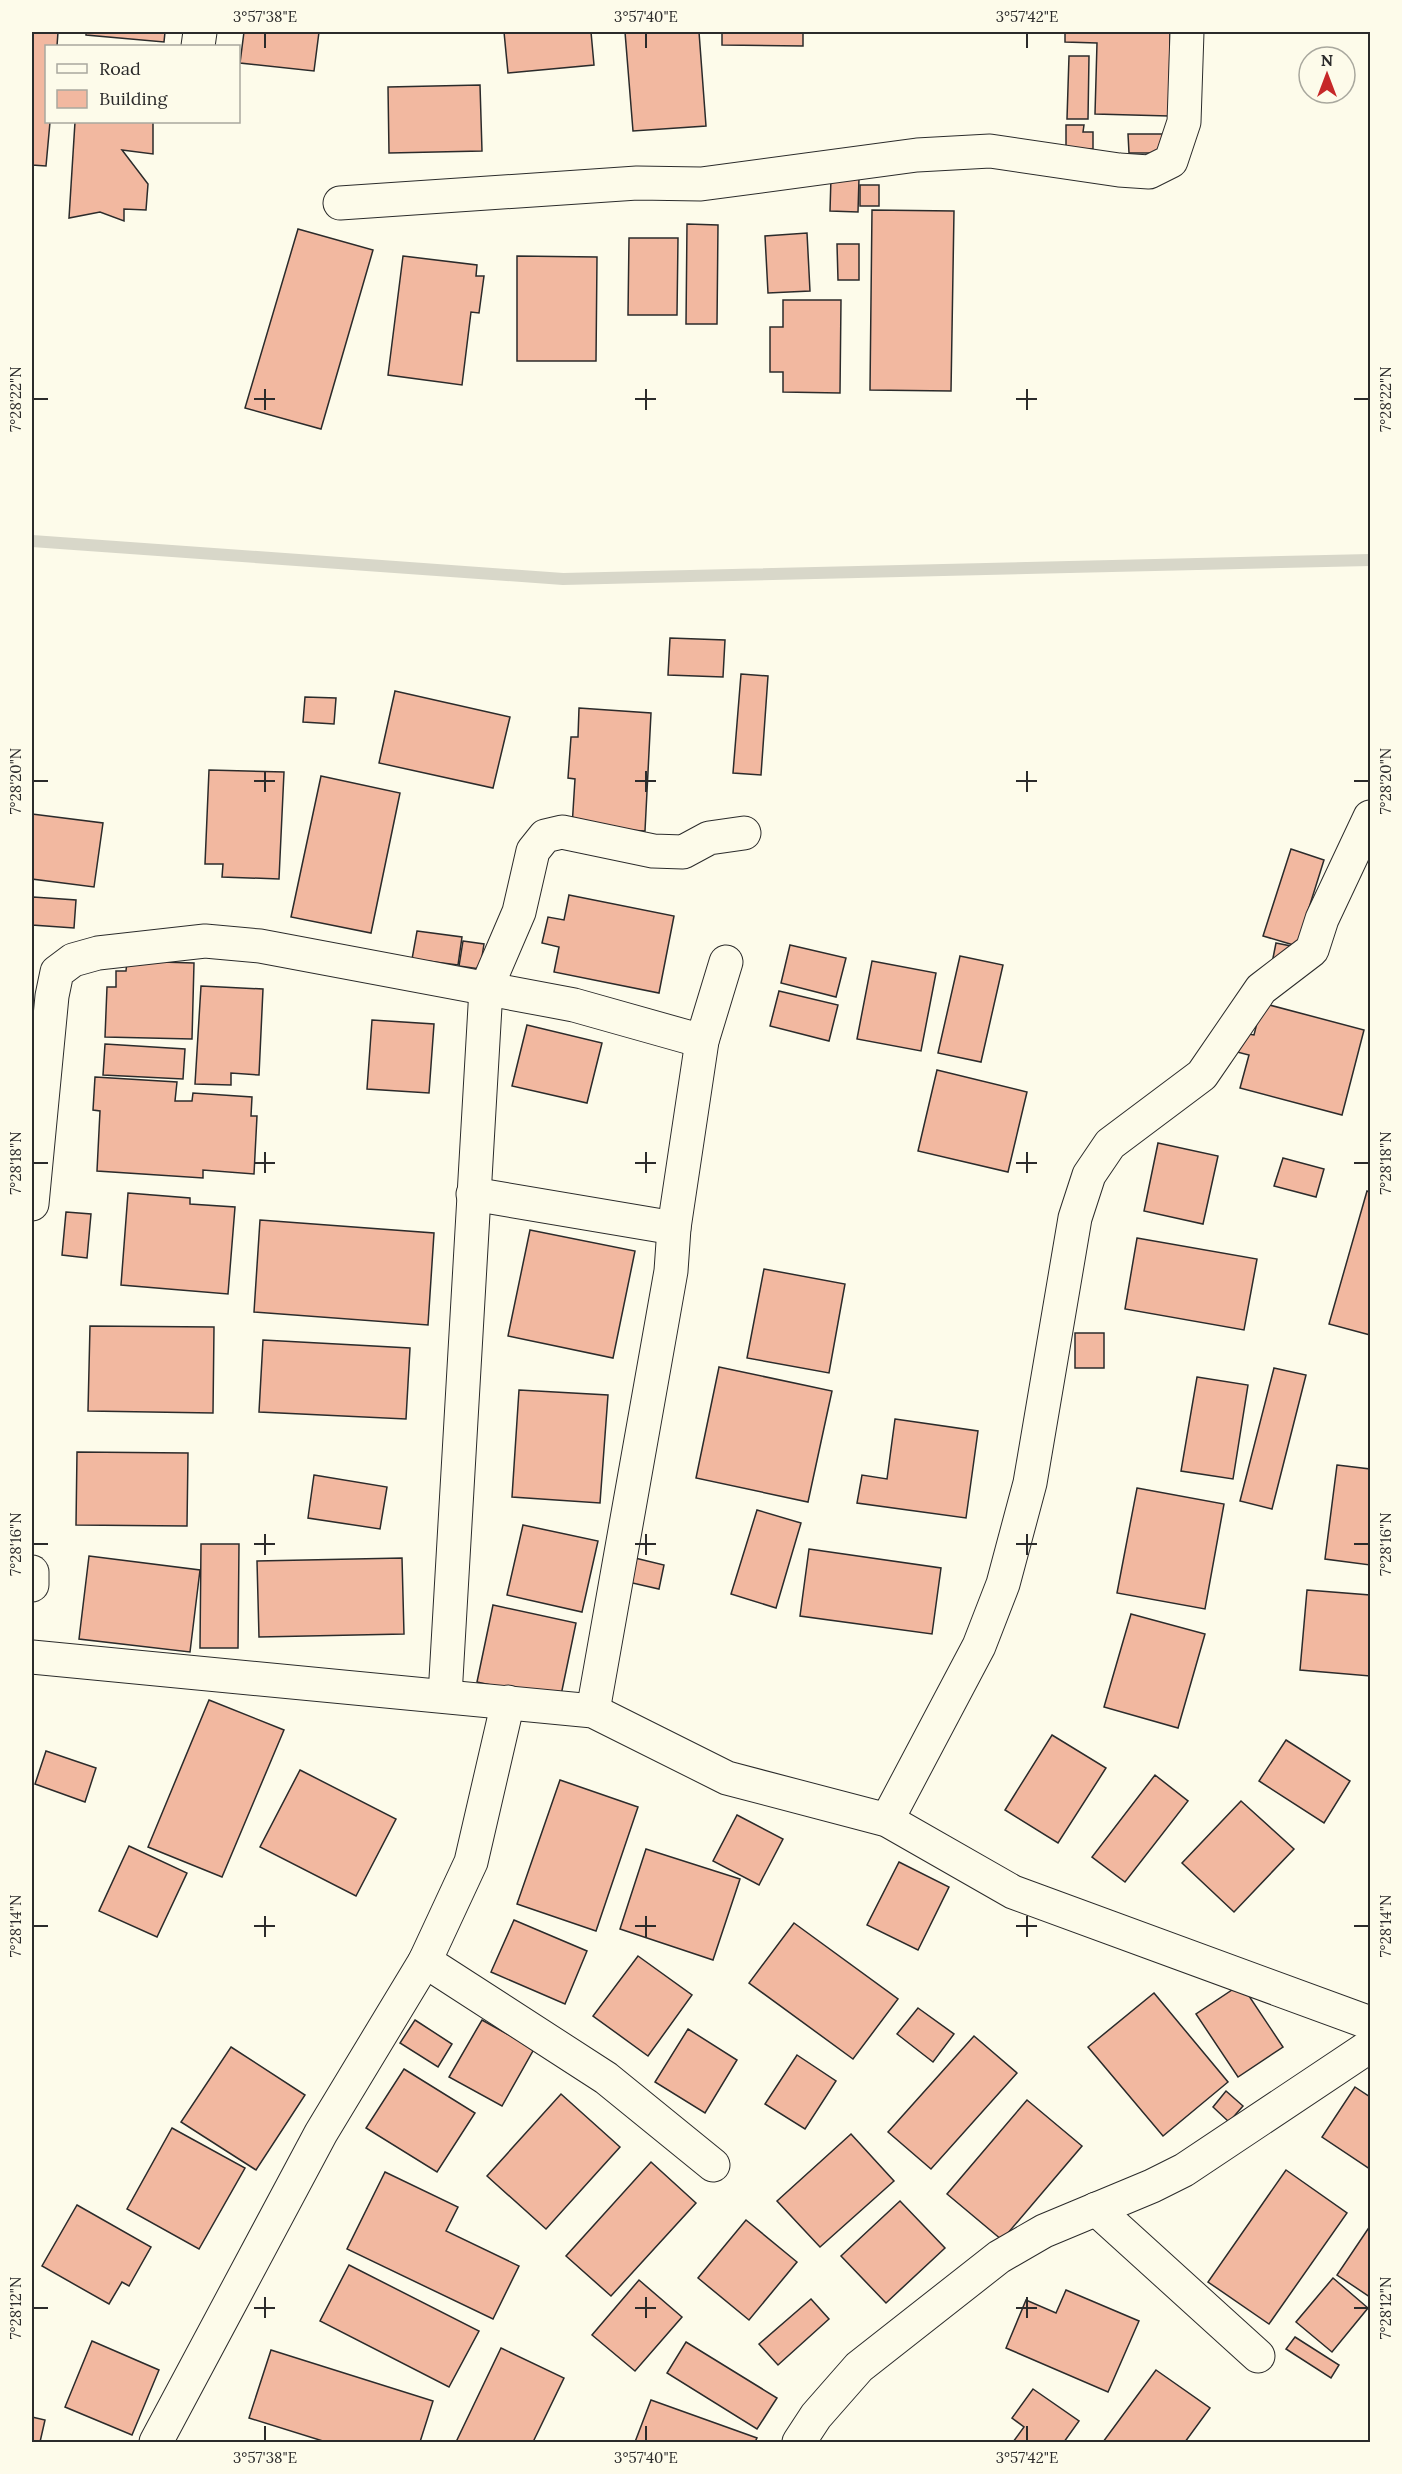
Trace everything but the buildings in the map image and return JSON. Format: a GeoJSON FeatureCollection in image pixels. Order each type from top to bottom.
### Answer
{"type":"FeatureCollection","features":[{"type":"Feature","properties":{"kind":"street"},"geometry":{"type":"LineString","coordinates":[[340,204],[637,183],[701,184],[917,155],[990,151],[1119,170],[1149,172],[1172,161],[1184,122],[1187,32]]}},
{"type":"Feature","properties":{"kind":"street"},"geometry":{"type":"LineString","coordinates":[[887,1820],[979,1646],[1004,1584],[1030,1483],[1075,1218],[1089,1175],[1110,1144],[1202,1075],[1261,989],[1312,950],[1322,919],[1371,817]]}},
{"type":"Feature","properties":{"kind":"street"},"geometry":{"type":"LineString","coordinates":[[445,1696],[486,989],[519,912],[533,851],[545,836],[562,832],[645,849],[683,852],[709,838],[744,833]]}},
{"type":"Feature","properties":{"kind":"street"},"geometry":{"type":"LineString","coordinates":[[32,1204],[52,996],[57,972],[73,960],[98,953],[205,941],[260,946],[574,1005],[702,1041]]}},
{"type":"Feature","properties":{"kind":"street"},"geometry":{"type":"LineString","coordinates":[[593,1711],[671,1271],[674,1228],[702,1041],[726,962]]}},
{"type":"Feature","properties":{"kind":"street"},"geometry":{"type":"LineString","coordinates":[[474,1194],[674,1228]]}},
{"type":"Feature","properties":{"kind":"street"},"geometry":{"type":"LineString","coordinates":[[32,1572],[32,1585]]}},
{"type":"Feature","properties":{"kind":"street"},"geometry":{"type":"LineString","coordinates":[[32,1657],[593,1711],[727,1778],[887,1820],[1013,1892],[1371,2023]]}},
{"type":"Feature","properties":{"kind":"street"},"geometry":{"type":"LineString","coordinates":[[156,2442],[321,2133],[426,1961],[471,1862],[508,1702]]}},
{"type":"Feature","properties":{"kind":"street"},"geometry":{"type":"LineString","coordinates":[[426,1961],[606,2078],[713,2165]]}},
{"type":"Feature","properties":{"kind":"street"},"geometry":{"type":"LineString","coordinates":[[799,2442],[816,2416],[859,2367],[999,2257],[1044,2231],[1184,2170],[1371,2046]]}},
{"type":"Feature","properties":{"kind":"street"},"geometry":{"type":"LineString","coordinates":[[1096,2210],[1258,2356]]}},
{"type":"Feature","properties":{"kind":"waterway"},"geometry":{"type":"LineString","coordinates":[[32,541],[563,579],[1370,560]]}}]}
